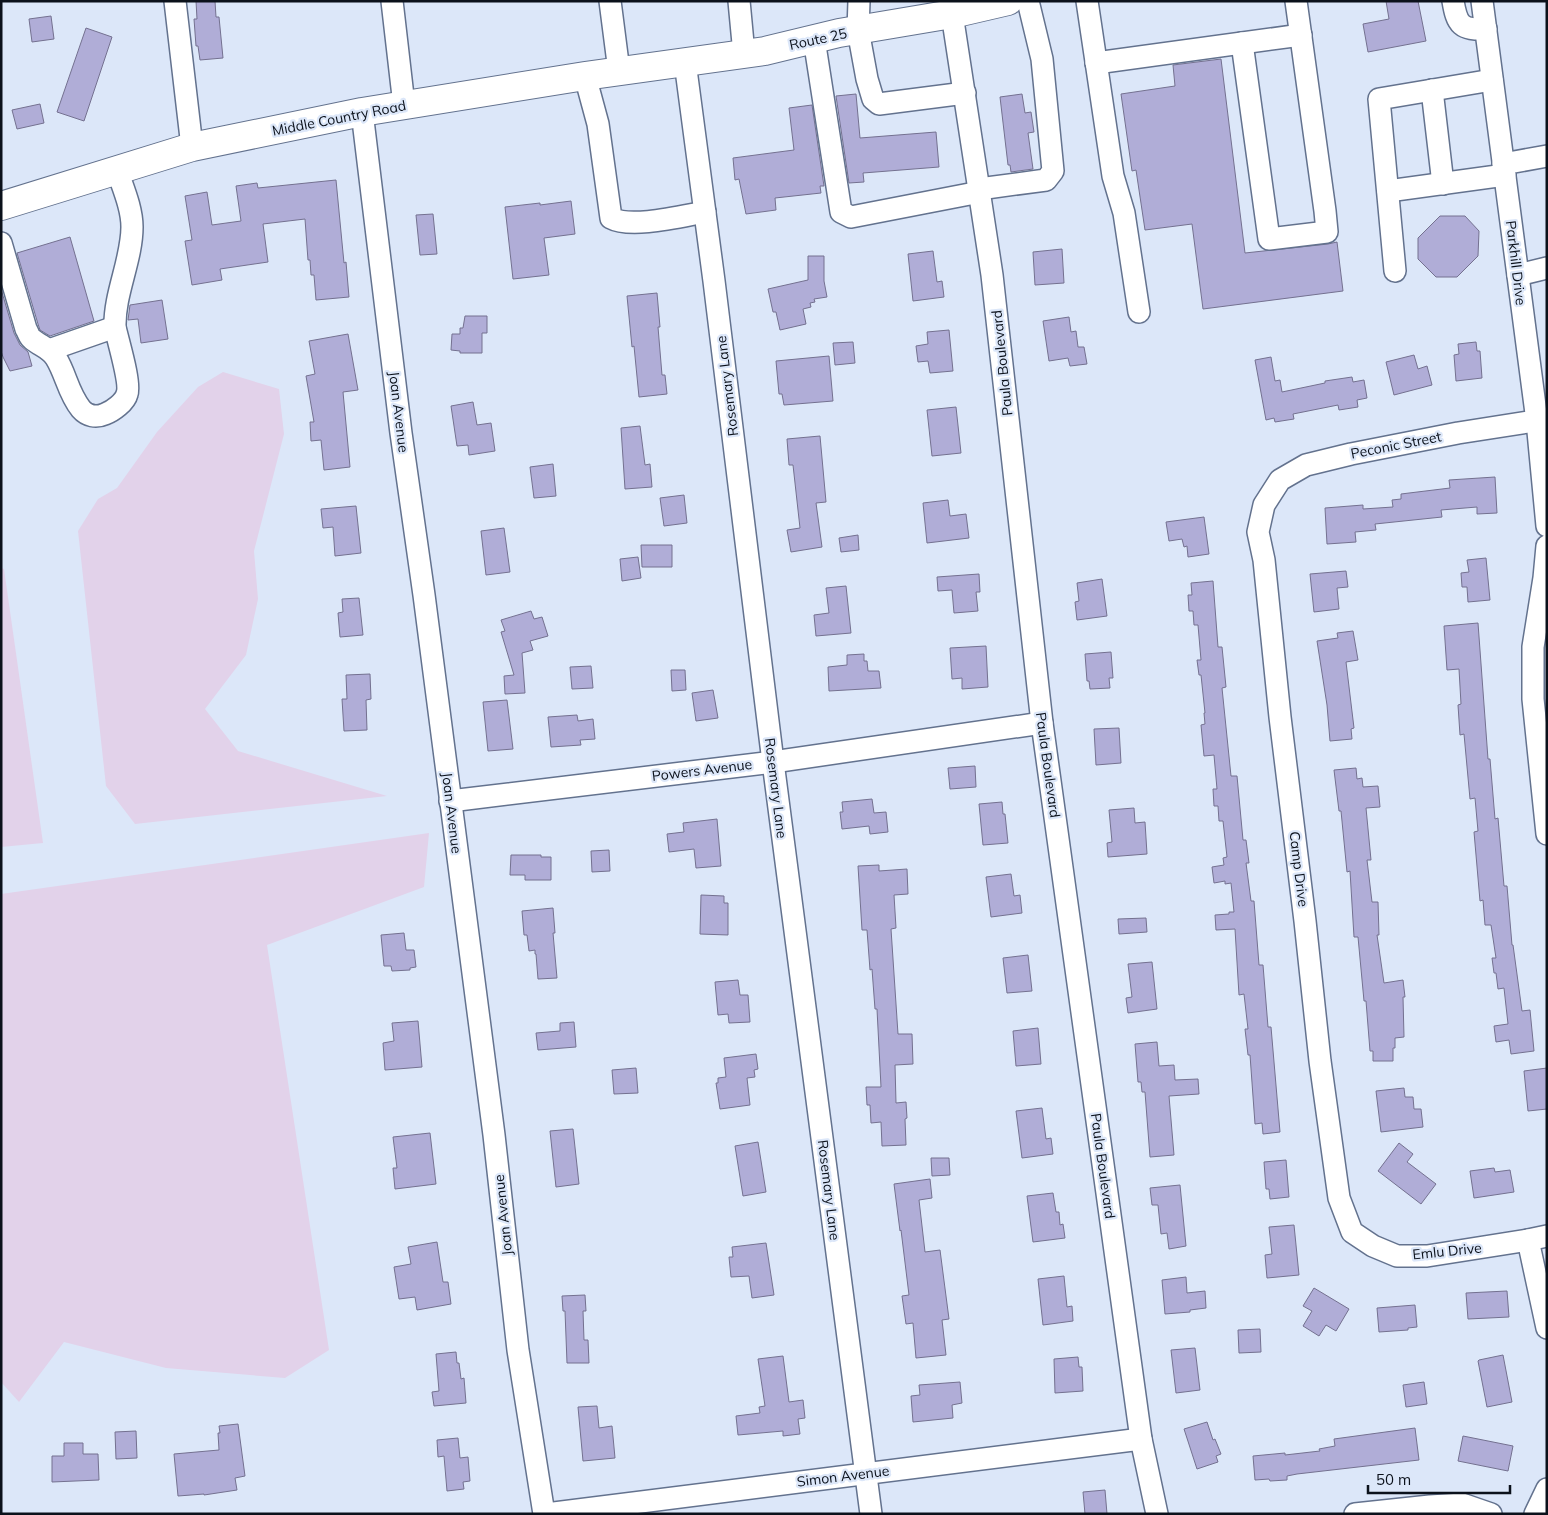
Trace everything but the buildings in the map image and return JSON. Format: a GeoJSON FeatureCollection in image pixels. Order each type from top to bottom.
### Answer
{"type":"FeatureCollection","features":[{"type":"Feature","properties":{"kind":"main road"},"geometry":{"type":"LineString","coordinates":[[952,14],[979,4],[1008,1]]}},
{"type":"Feature","properties":{"kind":"main road","name":"Route 25"},"geometry":{"type":"LineString","coordinates":[[685,62],[765,51],[858,30],[952,14]]}},
{"type":"Feature","properties":{"kind":"main road","name":"Middle Country Road"},"geometry":{"type":"LineString","coordinates":[[1,206],[192,147],[404,104],[685,62]]}},
{"type":"Feature","properties":{"kind":"street"},"geometry":{"type":"LineString","coordinates":[[175,1],[192,147]]}},
{"type":"Feature","properties":{"kind":"street"},"geometry":{"type":"LineString","coordinates":[[392,1],[404,104]]}},
{"type":"Feature","properties":{"kind":"street"},"geometry":{"type":"LineString","coordinates":[[610,1],[619,71]]}},
{"type":"Feature","properties":{"kind":"street"},"geometry":{"type":"LineString","coordinates":[[740,1],[744,54]]}},
{"type":"Feature","properties":{"kind":"street"},"geometry":{"type":"LineString","coordinates":[[859,1],[858,30],[867,79],[873,98],[879,104],[965,93]]}},
{"type":"Feature","properties":{"kind":"street"},"geometry":{"type":"LineString","coordinates":[[814,39],[841,212],[851,217],[979,190],[1046,180],[1053,171],[1042,59],[1028,1]]}},
{"type":"Feature","properties":{"kind":"street"},"geometry":{"type":"LineString","coordinates":[[1087,1],[1113,176],[1124,213],[1139,312]]}},
{"type":"Feature","properties":{"kind":"street"},"geometry":{"type":"LineString","coordinates":[[1242,43],[1269,239],[1327,232],[1296,1]]}},
{"type":"Feature","properties":{"kind":"street"},"geometry":{"type":"LineString","coordinates":[[1453,1],[1458,20],[1463,26],[1470,30],[1486,29]]}},
{"type":"Feature","properties":{"kind":"street"},"geometry":{"type":"LineString","coordinates":[[1460,1],[1470,1]]}},
{"type":"Feature","properties":{"kind":"street","name":"Parkhill Drive"},"geometry":{"type":"LineString","coordinates":[[1482,1],[1518,275],[1542,420],[1547,526]]}},
{"type":"Feature","properties":{"kind":"street","name":"Paula Boulevard"},"geometry":{"type":"LineString","coordinates":[[952,14],[992,275],[1042,723],[1141,1439],[1157,1514]]}},
{"type":"Feature","properties":{"kind":"street"},"geometry":{"type":"LineString","coordinates":[[1096,63],[1301,35]]}},
{"type":"Feature","properties":{"kind":"street","name":"Rosemary Lane"},"geometry":{"type":"LineString","coordinates":[[685,62],[772,762],[871,1514]]}},
{"type":"Feature","properties":{"kind":"street"},"geometry":{"type":"LineString","coordinates":[[585,76],[598,124],[611,218],[617,222],[628,223],[704,212]]}},
{"type":"Feature","properties":{"kind":"street"},"geometry":{"type":"LineString","coordinates":[[1395,271],[1379,100],[1492,80]]}},
{"type":"Feature","properties":{"kind":"street"},"geometry":{"type":"LineString","coordinates":[[1432,90],[1442,184]]}},
{"type":"Feature","properties":{"kind":"street","name":"Joan Avenue"},"geometry":{"type":"LineString","coordinates":[[362,112],[401,433],[424,595],[494,1135],[518,1350],[545,1514]]}},
{"type":"Feature","properties":{"kind":"street"},"geometry":{"type":"LineString","coordinates":[[1388,191],[1442,184],[1504,170],[1547,156]]}},
{"type":"Feature","properties":{"kind":"street"},"geometry":{"type":"LineString","coordinates":[[3,248],[26,330],[31,339],[49,350],[56,358],[68,389],[88,415],[106,414],[122,402],[128,394],[128,384],[115,327],[115,317],[132,228],[130,210],[117,170]]}},
{"type":"Feature","properties":{"kind":"street"},"geometry":{"type":"LineString","coordinates":[[1518,275],[1547,268]]}},
{"type":"Feature","properties":{"kind":"street"},"geometry":{"type":"LineString","coordinates":[[49,350],[115,327]]}},
{"type":"Feature","properties":{"kind":"street","name":"Peconic Street"},"geometry":{"type":"LineString","coordinates":[[1264,505],[1280,480],[1306,466],[1352,454],[1458,433],[1542,420]]}},
{"type":"Feature","properties":{"kind":"street","name":"Camp Drive"},"geometry":{"type":"LineString","coordinates":[[1264,505],[1258,532],[1264,560],[1280,717],[1320,1061],[1338,1198],[1352,1232]]}},
{"type":"Feature","properties":{"kind":"street"},"geometry":{"type":"LineString","coordinates":[[1547,546],[1533,647],[1533,698],[1547,834]]}},
{"type":"Feature","properties":{"kind":"street","name":"Powers Avenue"},"geometry":{"type":"LineString","coordinates":[[450,801],[772,762],[1042,723]]}},
{"type":"Feature","properties":{"kind":"street","name":"Emlu Drive"},"geometry":{"type":"LineString","coordinates":[[1352,1232],[1373,1246],[1397,1256],[1427,1256],[1537,1238]]}},
{"type":"Feature","properties":{"kind":"street"},"geometry":{"type":"LineString","coordinates":[[1537,1238],[1547,1328]]}},
{"type":"Feature","properties":{"kind":"street","name":"Simon Avenue"},"geometry":{"type":"LineString","coordinates":[[545,1514],[1141,1439]]}},
{"type":"Feature","properties":{"kind":"street"},"geometry":{"type":"LineString","coordinates":[[1535,1514],[1547,1489]]}},
{"type":"Feature","properties":{"kind":"street"},"geometry":{"type":"LineString","coordinates":[[1355,1514],[1462,1504],[1491,1514]]}},
{"type":"Feature","properties":{"kind":"shaded area"},"geometry":{"type":"Polygon","coordinates":[[[223,372],[279,389],[284,434],[254,551],[258,599],[246,655],[205,709],[238,751],[387,796],[135,824],[106,786],[78,531],[98,499],[117,488],[157,432],[198,387],[223,372]]]}},
{"type":"Feature","properties":{"kind":"shaded area"},"geometry":{"type":"Polygon","coordinates":[[[1,568],[4,569],[43,843],[1,847],[1,568]]]}},
{"type":"Feature","properties":{"kind":"shaded area"},"geometry":{"type":"Polygon","coordinates":[[[429,833],[424,887],[267,945],[329,1350],[285,1378],[166,1368],[64,1342],[19,1402],[1,1382],[1,894],[429,833]]]}}]}
